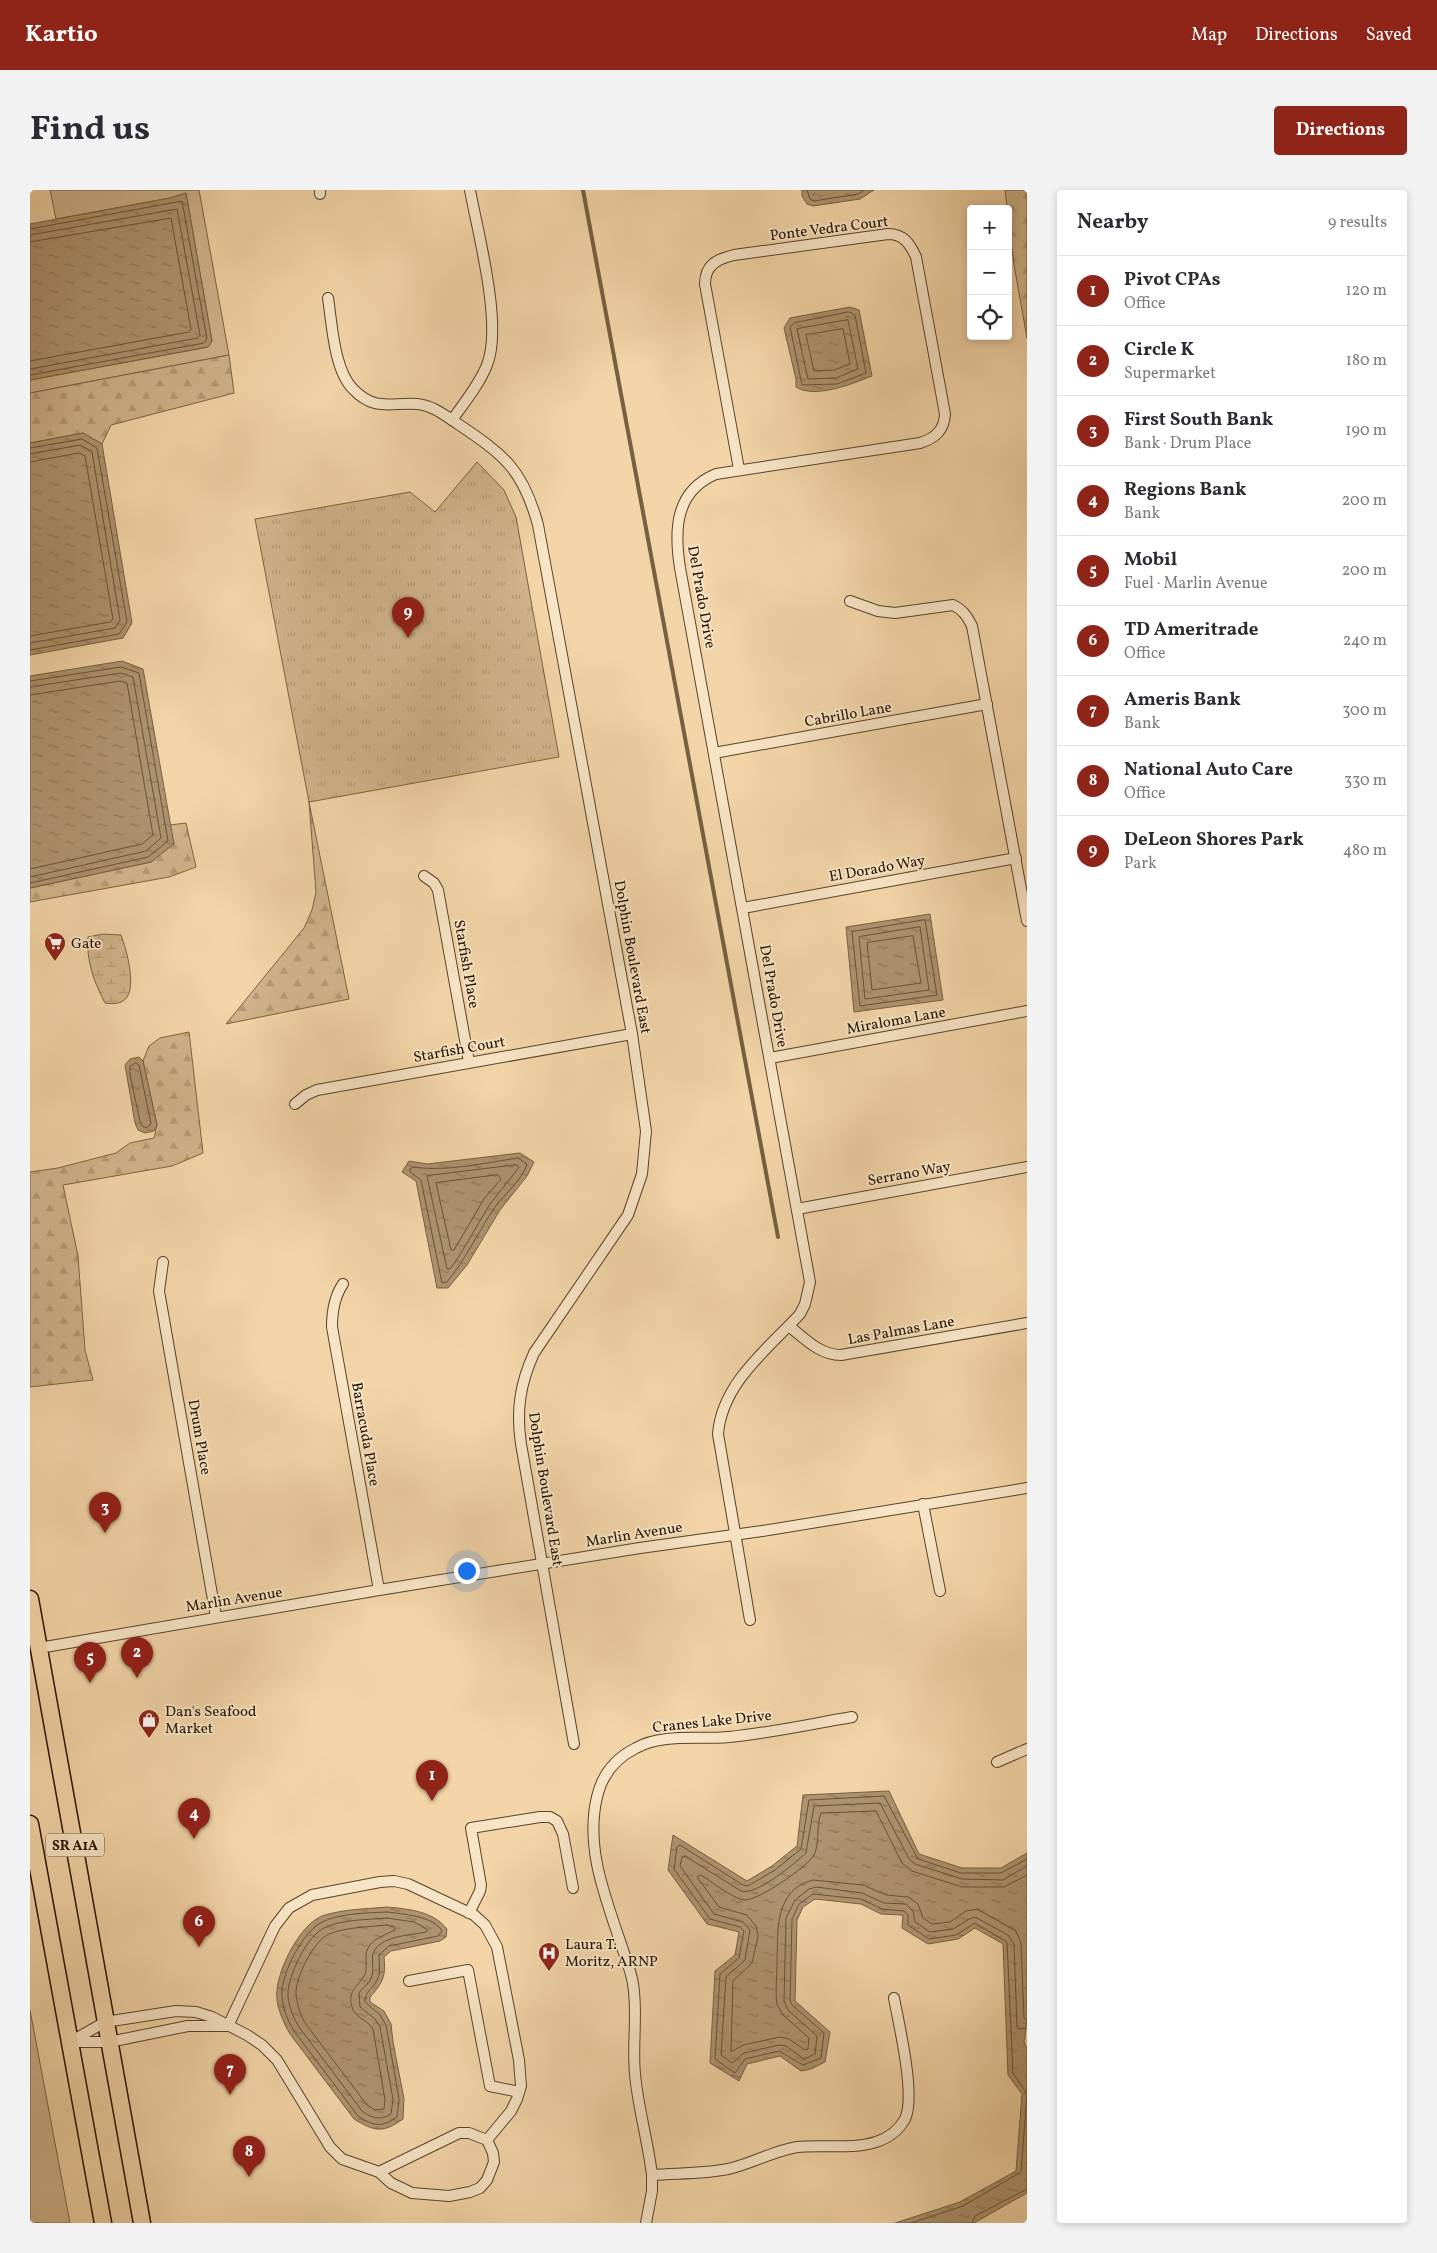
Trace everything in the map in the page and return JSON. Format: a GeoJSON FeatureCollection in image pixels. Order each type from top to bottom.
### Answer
{"type":"FeatureCollection","features":[{"type":"Feature","properties":{"kind":"main road","name":"SR A1A"},"geometry":{"type":"LineString","coordinates":[[30,1599],[33,1650],[142,2223]]}},
{"type":"Feature","properties":{"kind":"main road","name":"SR A1A"},"geometry":{"type":"LineString","coordinates":[[30,1824],[103,2223]]}},
{"type":"Feature","properties":{"kind":"street"},"geometry":{"type":"LineString","coordinates":[[452,420],[477,385],[488,364],[493,343],[492,311],[470,190]]}},
{"type":"Feature","properties":{"kind":"street","name":"Ponte Vedra Court"},"geometry":{"type":"LineString","coordinates":[[888,234],[899,235],[906,240],[916,257],[945,414],[942,429],[932,438],[920,443],[739,470],[706,290],[705,278],[708,269],[713,263],[722,258],[734,255],[888,234]]}},
{"type":"Feature","properties":{"kind":"street","name":"Dolphin Boulevard East"},"geometry":{"type":"LineString","coordinates":[[328,298],[341,368],[353,389],[363,398],[376,404],[390,406],[423,405],[452,420],[503,456],[513,468],[531,500],[540,535],[632,1034],[646,1131],[645,1160],[638,1188],[620,1228],[534,1354],[525,1373],[520,1393],[519,1428],[574,1744]]}},
{"type":"Feature","properties":{"kind":"street","name":"Del Prado Drive"},"geometry":{"type":"LineString","coordinates":[[739,470],[705,478],[696,486],[686,499],[680,514],[677,528],[677,547],[810,1282],[805,1304],[789,1326],[746,1370],[734,1390],[719,1423],[718,1434],[750,1620]]}},
{"type":"Feature","properties":{"kind":"street"},"geometry":{"type":"LineString","coordinates":[[850,601],[878,612],[894,613],[953,605],[961,609],[972,626],[1027,921]]}},
{"type":"Feature","properties":{"kind":"street","name":"Cabrillo Lane"},"geometry":{"type":"LineString","coordinates":[[714,753],[987,704]]}},
{"type":"Feature","properties":{"kind":"street","name":"El Dorado Way"},"geometry":{"type":"LineString","coordinates":[[743,908],[1016,858]]}},
{"type":"Feature","properties":{"kind":"street","name":"Starfish Place"},"geometry":{"type":"LineString","coordinates":[[424,876],[434,883],[438,890],[469,1062]]}},
{"type":"Feature","properties":{"kind":"street","name":"Miraloma Lane"},"geometry":{"type":"LineString","coordinates":[[770,1058],[1027,1011]]}},
{"type":"Feature","properties":{"kind":"street","name":"Starfish Court"},"geometry":{"type":"LineString","coordinates":[[296,1104],[306,1095],[317,1090],[632,1034]]}},
{"type":"Feature","properties":{"kind":"street","name":"Serrano Way"},"geometry":{"type":"LineString","coordinates":[[797,1209],[1027,1167]]}},
{"type":"Feature","properties":{"kind":"street","name":"Drum Place"},"geometry":{"type":"LineString","coordinates":[[163,1262],[159,1291],[216,1617]]}},
{"type":"Feature","properties":{"kind":"street","name":"Barracuda Place"},"geometry":{"type":"LineString","coordinates":[[343,1284],[336,1297],[332,1312],[332,1327],[379,1590]]}},
{"type":"Feature","properties":{"kind":"street","name":"Las Palmas Lane"},"geometry":{"type":"LineString","coordinates":[[789,1326],[814,1346],[836,1355],[851,1355],[1027,1323]]}},
{"type":"Feature","properties":{"kind":"street","name":"Marlin Avenue"},"geometry":{"type":"LineString","coordinates":[[33,1650],[379,1590],[1027,1488]]}},
{"type":"Feature","properties":{"kind":"street"},"geometry":{"type":"LineString","coordinates":[[923,1504],[940,1591]]}},
{"type":"Feature","properties":{"kind":"street","name":"Cranes Lake Drive"},"geometry":{"type":"LineString","coordinates":[[646,2223],[652,2191],[652,2175],[635,2076],[635,2000],[633,1982],[596,1861],[593,1834],[594,1808],[599,1790],[611,1768],[622,1755],[637,1746],[654,1741],[730,1737],[852,1717]]}},
{"type":"Feature","properties":{"kind":"street"},"geometry":{"type":"LineString","coordinates":[[997,1762],[1027,1749]]}},
{"type":"Feature","properties":{"kind":"street"},"geometry":{"type":"LineString","coordinates":[[469,1913],[481,1885],[471,1828],[540,1818],[550,1818],[557,1821],[563,1834],[573,1888]]}},
{"type":"Feature","properties":{"kind":"street"},"geometry":{"type":"LineString","coordinates":[[228,2026],[277,1922],[289,1908],[300,1900],[312,1895],[394,1881],[408,1884],[469,1913],[485,1925],[497,1947],[521,2073],[519,2092],[511,2111],[487,2140]]}},
{"type":"Feature","properties":{"kind":"street"},"geometry":{"type":"LineString","coordinates":[[409,1981],[468,1970],[490,2086],[519,2092]]}},
{"type":"Feature","properties":{"kind":"street"},"geometry":{"type":"LineString","coordinates":[[652,2175],[729,2169],[791,2148],[813,2145],[860,2145],[876,2142],[890,2135],[901,2126],[909,2104],[908,2082],[894,1998]]}},
{"type":"Feature","properties":{"kind":"street"},"geometry":{"type":"LineString","coordinates":[[70,2042],[105,2022],[176,2011],[196,2012],[212,2016],[247,2035],[276,2060],[330,2147],[342,2159],[379,2172],[392,2183],[412,2193],[449,2196],[480,2188],[492,2171],[493,2153],[487,2140],[469,2133],[459,2133],[379,2172]]}},
{"type":"Feature","properties":{"kind":"street"},"geometry":{"type":"LineString","coordinates":[[70,2042],[109,2042],[188,2026],[228,2026]]}},
{"type":"Feature","properties":{"kind":"green space"},"geometry":{"type":"Polygon","coordinates":[[[50,190],[199,190],[229,355],[30,393],[30,380],[208,347],[212,341],[186,193],[170,198],[56,219],[50,190]]]}},
{"type":"Feature","properties":{"kind":"green space"},"geometry":{"type":"Polygon","coordinates":[[[1005,190],[1027,190],[1027,338],[1012,248],[1012,205],[1007,205],[1005,190]]]}},
{"type":"Feature","properties":{"kind":"green space"},"geometry":{"type":"Polygon","coordinates":[[[229,355],[234,393],[111,425],[102,444],[83,433],[30,443],[30,393],[229,355]]]}},
{"type":"Feature","properties":{"kind":"green space"},"geometry":{"type":"Polygon","coordinates":[[[477,462],[504,490],[516,517],[559,757],[309,802],[255,519],[410,492],[435,512],[477,462]]]}},
{"type":"Feature","properties":{"kind":"green space"},"geometry":{"type":"Polygon","coordinates":[[[309,802],[349,999],[226,1024],[304,928],[312,910],[316,892],[309,802]]]}},
{"type":"Feature","properties":{"kind":"green space"},"geometry":{"type":"Polygon","coordinates":[[[186,823],[196,867],[169,877],[30,902],[30,888],[151,862],[173,844],[170,825],[186,823]]]}},
{"type":"Feature","properties":{"kind":"green space"},"geometry":{"type":"Polygon","coordinates":[[[103,934],[121,935],[130,971],[130,990],[127,998],[121,1002],[111,1004],[105,1003],[97,987],[88,954],[88,937],[103,934]]]}},
{"type":"Feature","properties":{"kind":"green space"},"geometry":{"type":"Polygon","coordinates":[[[189,1032],[203,1153],[172,1166],[63,1185],[78,1256],[85,1350],[93,1380],[30,1387],[30,1172],[58,1168],[116,1153],[130,1143],[154,1138],[157,1125],[143,1061],[149,1046],[160,1038],[189,1032]]]}},
{"type":"Feature","properties":{"kind":"green space"},"geometry":{"type":"Polygon","coordinates":[[[30,2010],[70,2223],[30,2223],[30,2010]]]}},
{"type":"Feature","properties":{"kind":"water"},"geometry":{"type":"Polygon","coordinates":[[[802,190],[874,190],[860,199],[813,206],[807,204],[802,196],[802,190]]]}},
{"type":"Feature","properties":{"kind":"water"},"geometry":{"type":"Polygon","coordinates":[[[186,193],[212,341],[208,347],[30,380],[30,224],[170,198],[186,193]]]}},
{"type":"Feature","properties":{"kind":"water"},"geometry":{"type":"Polygon","coordinates":[[[850,307],[859,310],[872,376],[823,391],[804,390],[796,387],[796,379],[784,328],[790,318],[850,307]]]}},
{"type":"Feature","properties":{"kind":"water"},"geometry":{"type":"Polygon","coordinates":[[[83,433],[102,444],[132,623],[123,638],[30,655],[30,443],[83,433]]]}},
{"type":"Feature","properties":{"kind":"water"},"geometry":{"type":"Polygon","coordinates":[[[122,661],[143,669],[174,844],[151,862],[30,888],[30,676],[122,661]]]}},
{"type":"Feature","properties":{"kind":"water"},"geometry":{"type":"Polygon","coordinates":[[[930,914],[943,1000],[854,1012],[846,927],[930,914]]]}},
{"type":"Feature","properties":{"kind":"water"},"geometry":{"type":"Polygon","coordinates":[[[139,1057],[143,1061],[157,1125],[154,1131],[145,1133],[138,1130],[135,1123],[125,1065],[130,1059],[139,1057]]]}},
{"type":"Feature","properties":{"kind":"water"},"geometry":{"type":"Polygon","coordinates":[[[520,1153],[534,1162],[527,1176],[500,1210],[467,1265],[448,1288],[437,1288],[416,1181],[402,1172],[409,1161],[427,1164],[520,1153]]]}},
{"type":"Feature","properties":{"kind":"water"},"geometry":{"type":"Polygon","coordinates":[[[889,1791],[919,1854],[962,1868],[1001,1868],[1027,1853],[1027,2020],[1024,2042],[1027,2048],[1027,2193],[974,2223],[895,2223],[960,2202],[1016,2171],[1022,2094],[1008,2075],[1003,1944],[975,1928],[958,1939],[928,1944],[902,1928],[903,1915],[881,1914],[861,1904],[815,1899],[803,1907],[797,1920],[795,2001],[830,2032],[825,2062],[811,2069],[801,2071],[780,2056],[747,2064],[739,2081],[710,2063],[715,1971],[735,1955],[739,1932],[707,1924],[668,1870],[673,1835],[747,1881],[772,1866],[797,1846],[803,1795],[889,1791]]]}},
{"type":"Feature","properties":{"kind":"water"},"geometry":{"type":"Polygon","coordinates":[[[387,1907],[420,1912],[435,1918],[447,1929],[446,1937],[440,1941],[391,1951],[384,1957],[383,1979],[370,1997],[370,2002],[384,2011],[391,2024],[404,2099],[403,2119],[390,2127],[379,2129],[354,2119],[290,2034],[280,2013],[277,1990],[286,1959],[299,1937],[314,1921],[322,1916],[338,1912],[387,1907]]]}},
{"type":"Feature","properties":{"kind":"waterway"},"geometry":{"type":"LineString","coordinates":[[583,190],[778,1237]]}},
{"type":"Feature","properties":{"kind":"place","name":"DeLeon Shores Park"},"geometry":{"type":"Point","coordinates":[408,638]}},
{"type":"Feature","properties":{"kind":"place","name":"Gate"},"geometry":{"type":"Point","coordinates":[55,962]}},
{"type":"Feature","properties":{"kind":"place","name":"First South Bank"},"geometry":{"type":"Point","coordinates":[105,1533]}},
{"type":"Feature","properties":{"kind":"place","name":"Circle K"},"geometry":{"type":"Point","coordinates":[137,1678]}},
{"type":"Feature","properties":{"kind":"place","name":"Mobil"},"geometry":{"type":"Point","coordinates":[90,1683]}},
{"type":"Feature","properties":{"kind":"place","name":"Dan's Seafood Market"},"geometry":{"type":"Point","coordinates":[149,1739]}},
{"type":"Feature","properties":{"kind":"place","name":"Pivot CPAs"},"geometry":{"type":"Point","coordinates":[432,1801]}},
{"type":"Feature","properties":{"kind":"place","name":"Regions Bank"},"geometry":{"type":"Point","coordinates":[194,1839]}},
{"type":"Feature","properties":{"kind":"place","name":"TD Ameritrade"},"geometry":{"type":"Point","coordinates":[199,1947]}},
{"type":"Feature","properties":{"kind":"place","name":"Laura T. Moritz, ARNP"},"geometry":{"type":"Point","coordinates":[549,1972]}},
{"type":"Feature","properties":{"kind":"place","name":"Ameris Bank"},"geometry":{"type":"Point","coordinates":[230,2095]}},
{"type":"Feature","properties":{"kind":"place","name":"National Auto Care"},"geometry":{"type":"Point","coordinates":[249,2177]}}]}
